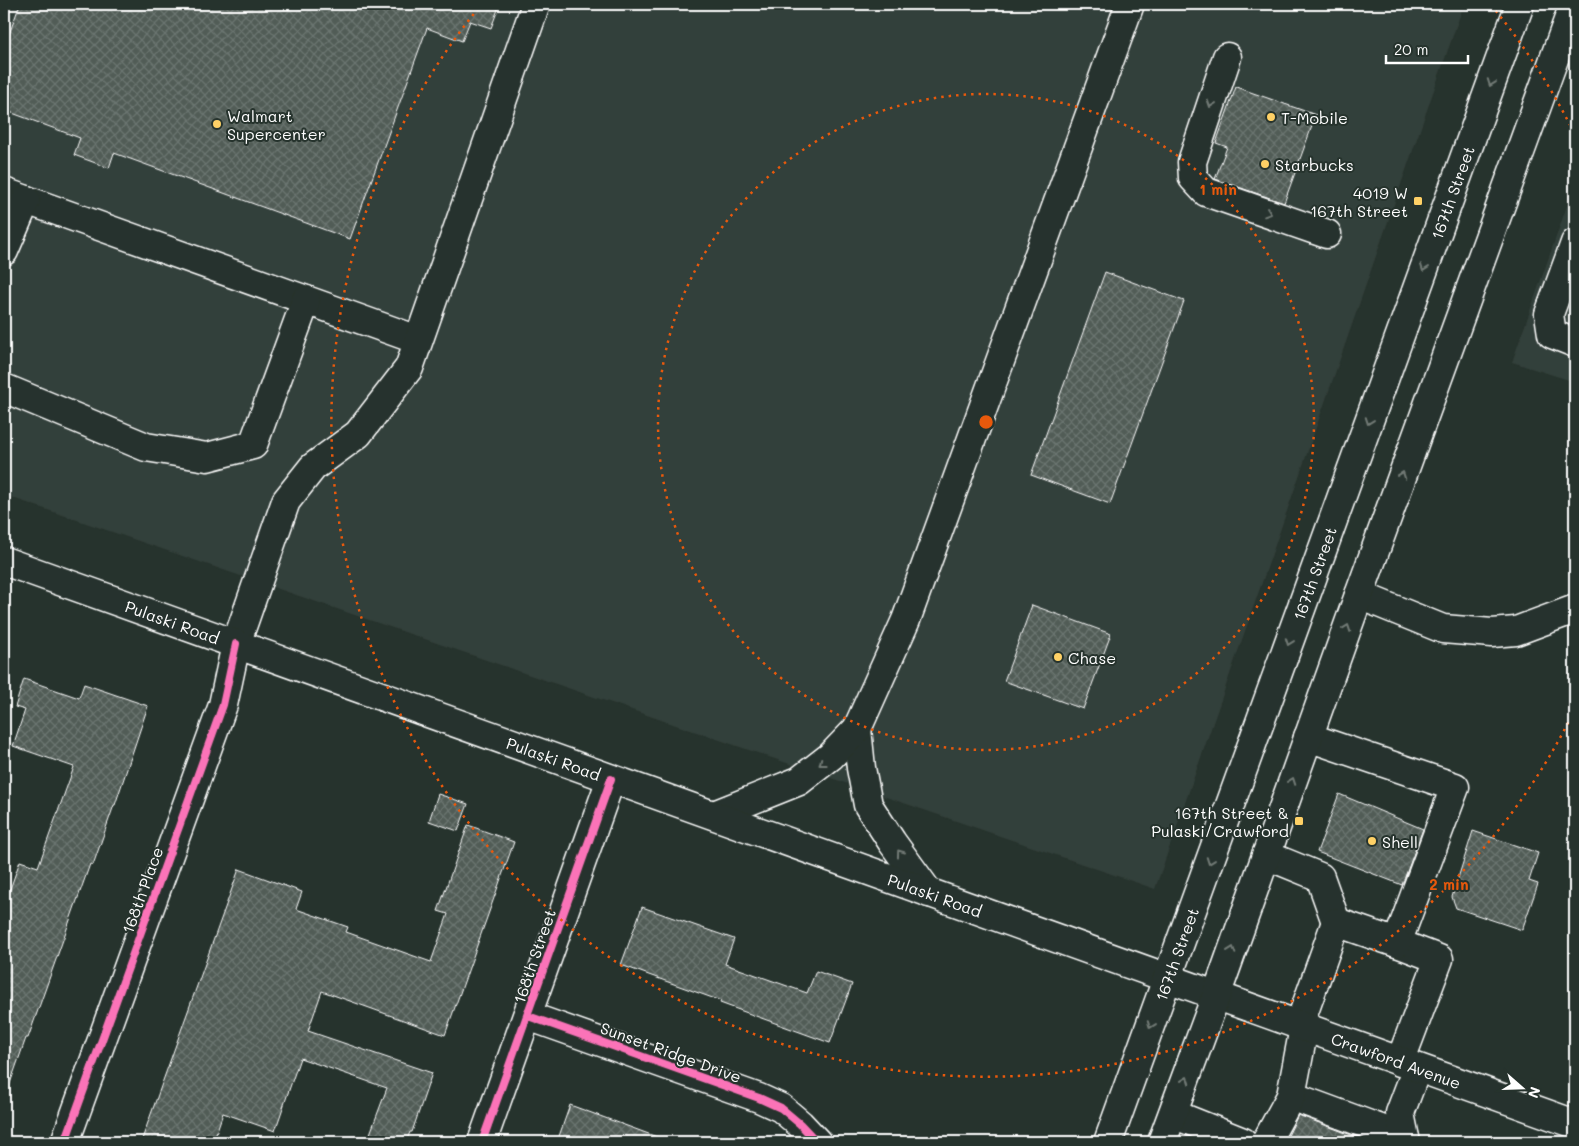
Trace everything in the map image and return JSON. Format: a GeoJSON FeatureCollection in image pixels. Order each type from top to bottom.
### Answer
{"type":"FeatureCollection","features":[{"type":"Feature","properties":{"kind":"main road","name":"168th Place"},"geometry":{"type":"LineString","coordinates":[[65,1142],[223,705],[236,644],[286,501],[313,468],[358,434],[408,368],[536,4]]}},
{"type":"Feature","properties":{"kind":"main road"},"geometry":{"type":"LineString","coordinates":[[714,815],[799,781],[831,756],[857,729],[906,620],[1130,4]]}},
{"type":"Feature","properties":{"kind":"main road","name":"167th Street"},"geometry":{"type":"LineString","coordinates":[[1108,1142],[1520,4]]}},
{"type":"Feature","properties":{"kind":"main road"},"geometry":{"type":"LineString","coordinates":[[1162,1142],[1574,4]]}},
{"type":"Feature","properties":{"kind":"main road"},"geometry":{"type":"LineString","coordinates":[[1227,57],[1192,162],[1192,178],[1206,192],[1327,234]]}},
{"type":"Feature","properties":{"kind":"main road"},"geometry":{"type":"LineString","coordinates":[[4,251],[15,195],[418,340]]}},
{"type":"Feature","properties":{"kind":"main road"},"geometry":{"type":"LineString","coordinates":[[1575,243],[1549,314],[1552,334],[1575,343]]}},
{"type":"Feature","properties":{"kind":"main road"},"geometry":{"type":"LineString","coordinates":[[4,388],[146,447],[207,457],[253,445],[306,300]]}},
{"type":"Feature","properties":{"kind":"main road","name":"Pulaski Road"},"geometry":{"type":"LineString","coordinates":[[4,561],[1216,996]]}},
{"type":"Feature","properties":{"kind":"main road"},"geometry":{"type":"LineString","coordinates":[[1359,595],[1443,629],[1492,633],[1516,632],[1575,609]]}},
{"type":"Feature","properties":{"kind":"main road"},"geometry":{"type":"LineString","coordinates":[[857,729],[861,768],[868,805],[928,893]]}},
{"type":"Feature","properties":{"kind":"main road"},"geometry":{"type":"LineString","coordinates":[[1308,737],[1455,787],[1397,943]]}},
{"type":"Feature","properties":{"kind":"main road","name":"168th Street"},"geometry":{"type":"LineString","coordinates":[[482,1142],[528,1016],[610,778]]}},
{"type":"Feature","properties":{"kind":"main road"},"geometry":{"type":"LineString","coordinates":[[1266,855],[1320,877],[1336,922],[1301,1027],[1291,1096],[1266,1142]]}},
{"type":"Feature","properties":{"kind":"main road"},"geometry":{"type":"LineString","coordinates":[[1291,1096],[1404,1140],[1400,1112],[1409,1065],[1439,959],[1336,922]]}},
{"type":"Feature","properties":{"kind":"main road","name":"Crawford Avenue"},"geometry":{"type":"LineString","coordinates":[[1216,996],[1575,1124]]}},
{"type":"Feature","properties":{"kind":"main road","name":"Sunset Ridge Drive"},"geometry":{"type":"LineString","coordinates":[[528,1016],[758,1098],[781,1108],[808,1133]]}},
{"type":"Feature","properties":{"kind":"main road"},"geometry":{"type":"LineString","coordinates":[[1173,1114],[1243,1142]]}},
{"type":"Feature","properties":{"kind":"shaded area"},"geometry":{"type":"Polygon","coordinates":[[[4,4],[1464,4],[1155,889],[4,495],[4,4]]]}},
{"type":"Feature","properties":{"kind":"shaded area"},"geometry":{"type":"Polygon","coordinates":[[[1575,183],[1575,382],[1512,362],[1575,183]]]}},
{"type":"Feature","properties":{"kind":"building","name":"Walmart Supercenter"},"geometry":{"type":"Polygon","coordinates":[[[20,4],[500,4],[491,28],[470,21],[462,41],[427,28],[350,239],[114,153],[109,168],[74,155],[80,138],[4,110],[4,48],[20,4]]]}},
{"type":"Feature","properties":{"kind":"building"},"geometry":{"type":"Polygon","coordinates":[[[1236,87],[1316,115],[1284,203],[1215,179],[1227,147],[1216,143],[1236,87]]]}},
{"type":"Feature","properties":{"kind":"building"},"geometry":{"type":"Polygon","coordinates":[[[1105,272],[1184,301],[1110,504],[1031,475],[1105,272]]]}},
{"type":"Feature","properties":{"kind":"building","name":"Chase"},"geometry":{"type":"Polygon","coordinates":[[[1032,605],[1111,634],[1083,709],[1004,681],[1032,605]]]}},
{"type":"Feature","properties":{"kind":"building"},"geometry":{"type":"Polygon","coordinates":[[[24,679],[79,698],[84,684],[148,706],[93,865],[90,864],[28,1038],[26,1038],[7,1092],[4,1092],[4,906],[20,861],[38,867],[74,767],[13,746],[25,710],[15,707],[24,679]]]}},
{"type":"Feature","properties":{"kind":"building"},"geometry":{"type":"Polygon","coordinates":[[[438,794],[468,804],[458,831],[429,821],[438,794]]]}},
{"type":"Feature","properties":{"kind":"building","name":"Shell"},"geometry":{"type":"Polygon","coordinates":[[[1339,794],[1423,829],[1402,885],[1317,852],[1339,794]]]}},
{"type":"Feature","properties":{"kind":"building"},"geometry":{"type":"Polygon","coordinates":[[[468,825],[514,842],[445,1035],[322,991],[308,1031],[432,1073],[412,1132],[410,1132],[406,1142],[367,1142],[387,1088],[300,1058],[275,1131],[223,1113],[213,1142],[141,1142],[239,869],[302,892],[296,909],[348,927],[346,932],[431,962],[448,914],[438,911],[468,825]]]}},
{"type":"Feature","properties":{"kind":"building"},"geometry":{"type":"Polygon","coordinates":[[[1473,831],[1538,853],[1529,881],[1538,884],[1522,930],[1456,908],[1452,897],[1473,831]]]}},
{"type":"Feature","properties":{"kind":"building"},"geometry":{"type":"Polygon","coordinates":[[[642,907],[734,939],[725,964],[807,993],[816,971],[852,984],[830,1043],[621,965],[642,907]]]}},
{"type":"Feature","properties":{"kind":"building"},"geometry":{"type":"Polygon","coordinates":[[[570,1105],[665,1140],[664,1142],[557,1142],[570,1105]]]}},
{"type":"Feature","properties":{"kind":"building"},"geometry":{"type":"Polygon","coordinates":[[[1298,1115],[1370,1142],[1285,1142],[1298,1115]]]}},
{"type":"Feature","properties":{"kind":"cycle path"},"geometry":{"type":"LineString","coordinates":[[65,1142],[223,705],[236,644]]}},
{"type":"Feature","properties":{"kind":"cycle path"},"geometry":{"type":"LineString","coordinates":[[482,1142],[611,779]]}},
{"type":"Feature","properties":{"kind":"cycle path"},"geometry":{"type":"LineString","coordinates":[[528,1016],[759,1098],[781,1108],[817,1142]]}},
{"type":"Feature","properties":{"kind":"place","name":"T-Mobile"},"geometry":{"type":"Point","coordinates":[1271,117]}},
{"type":"Feature","properties":{"kind":"place","name":"Walmart Supercenter"},"geometry":{"type":"Point","coordinates":[217,124]}},
{"type":"Feature","properties":{"kind":"place","name":"Starbucks"},"geometry":{"type":"Point","coordinates":[1265,164]}},
{"type":"Feature","properties":{"kind":"place","name":"4019 W 167th Street"},"geometry":{"type":"Point","coordinates":[1418,201]}},
{"type":"Feature","properties":{"kind":"place","name":"Chase"},"geometry":{"type":"Point","coordinates":[1058,657]}},
{"type":"Feature","properties":{"kind":"place","name":"167th Street & Pulaski/Crawford"},"geometry":{"type":"Point","coordinates":[1299,821]}},
{"type":"Feature","properties":{"kind":"place","name":"Shell"},"geometry":{"type":"Point","coordinates":[1372,841]}}]}
